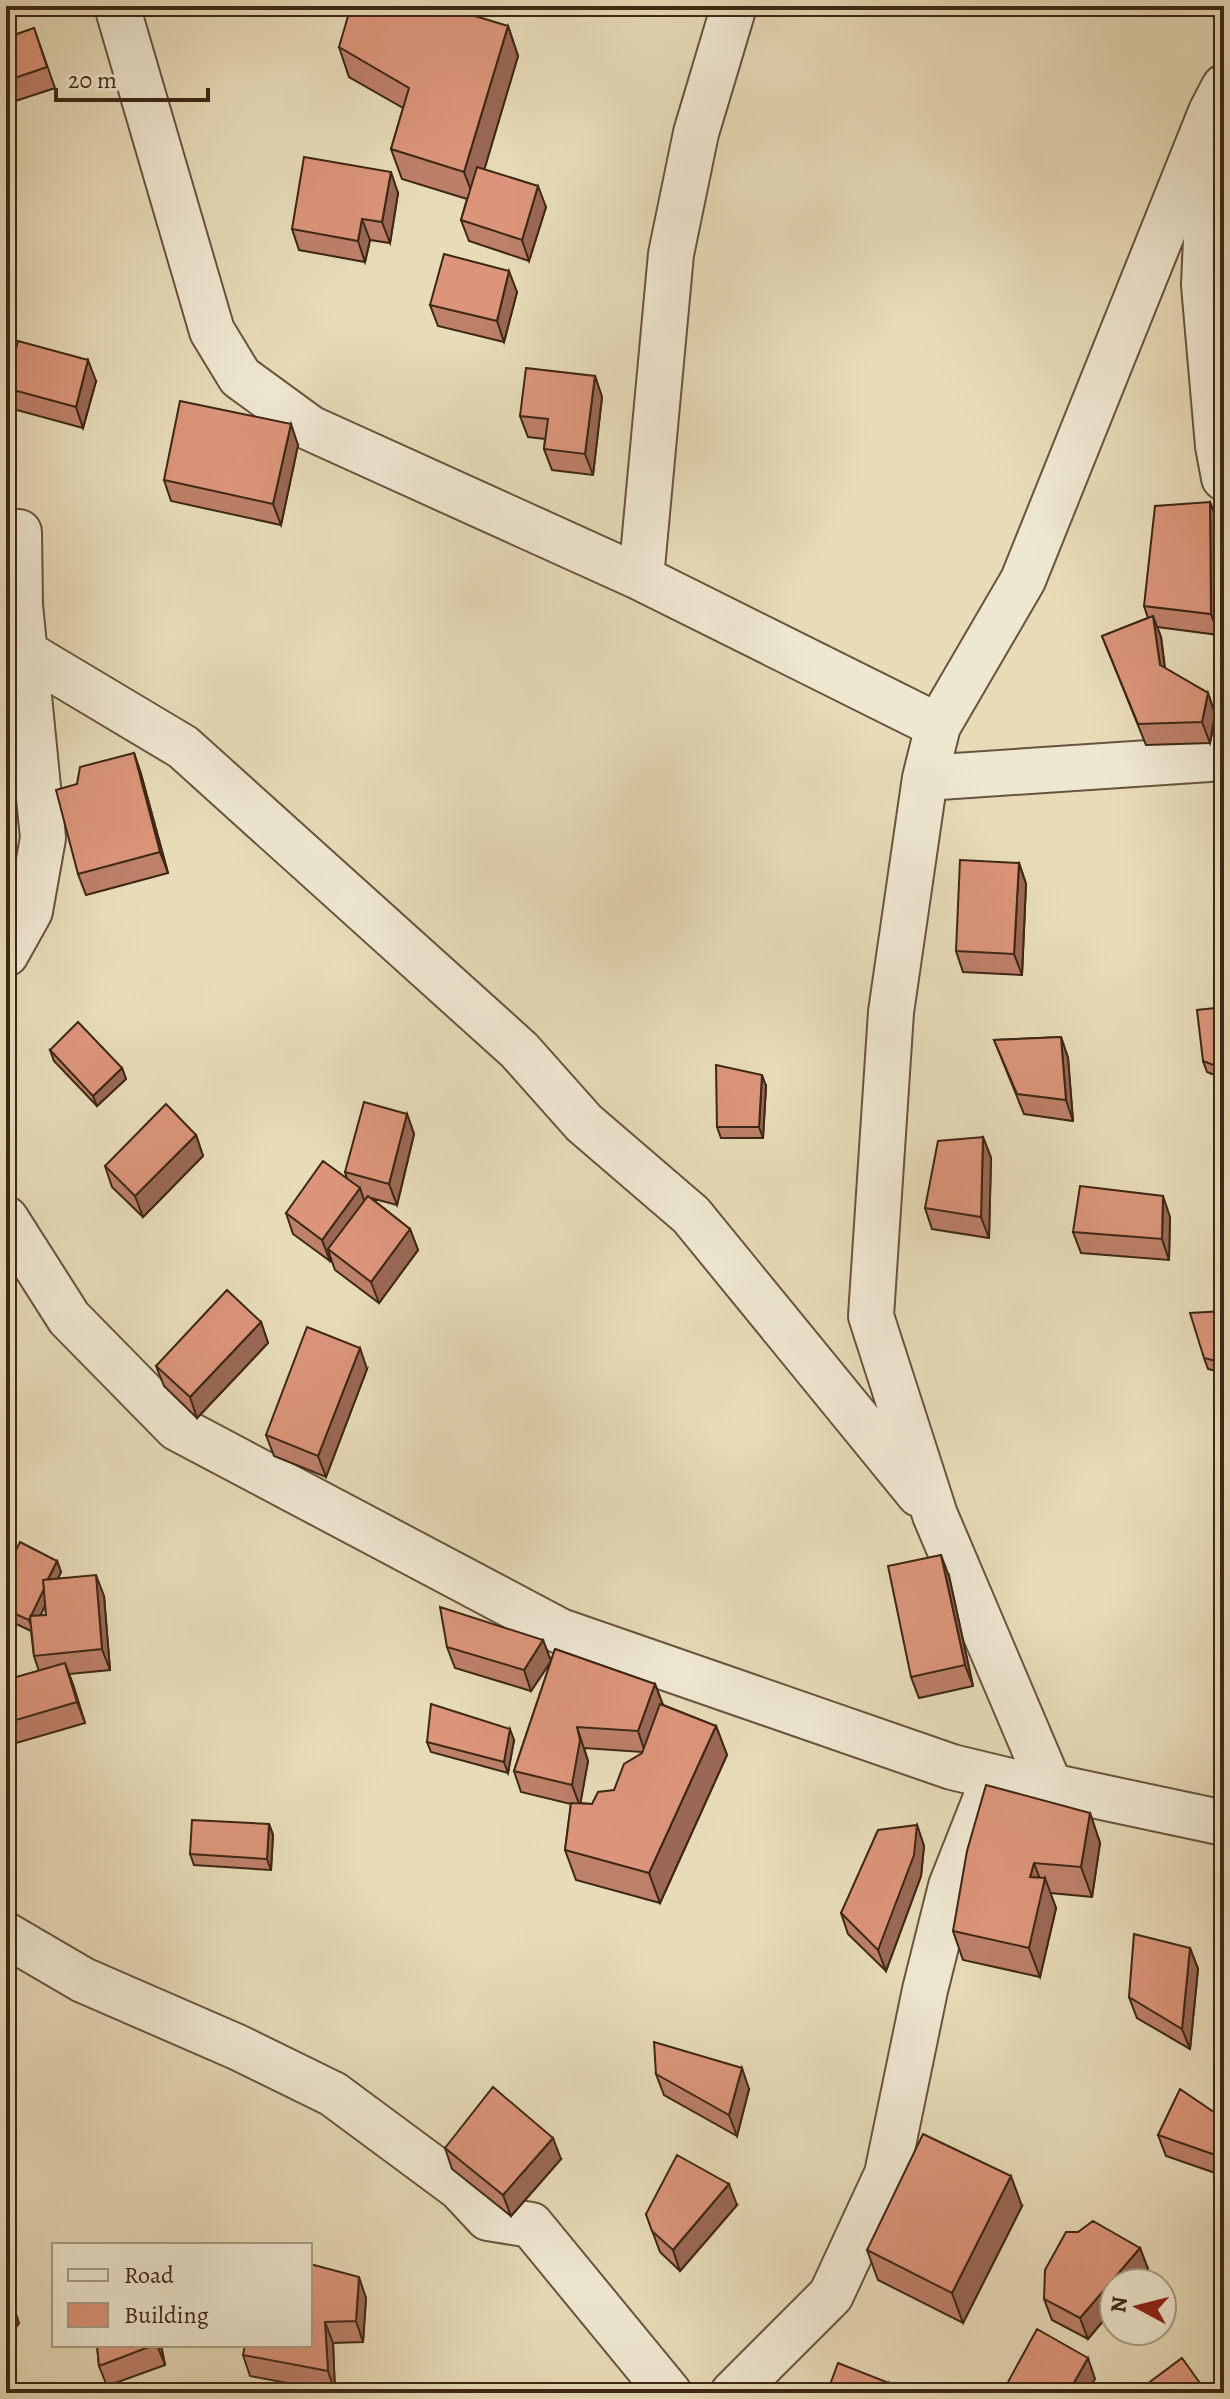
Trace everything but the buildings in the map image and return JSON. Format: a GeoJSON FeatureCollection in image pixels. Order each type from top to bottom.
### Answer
{"type":"FeatureCollection","features":[{"type":"Feature","properties":{"kind":"street"},"geometry":{"type":"LineString","coordinates":[[117,6],[212,331],[240,377],[310,428],[641,578],[938,726]]}},
{"type":"Feature","properties":{"kind":"street"},"geometry":{"type":"LineString","coordinates":[[641,578],[671,254],[696,133],[734,6]]}},
{"type":"Feature","properties":{"kind":"street"},"geometry":{"type":"LineString","coordinates":[[1218,99],[1204,285],[1218,446],[1224,478]]}},
{"type":"Feature","properties":{"kind":"street"},"geometry":{"type":"LineString","coordinates":[[1049,1788],[935,1515],[871,1316],[891,1012],[925,778],[938,726],[1023,580],[1218,99]]}},
{"type":"Feature","properties":{"kind":"street"},"geometry":{"type":"LineString","coordinates":[[6,954],[30,911],[43,838],[20,605],[19,532]]}},
{"type":"Feature","properties":{"kind":"street"},"geometry":{"type":"LineString","coordinates":[[24,652],[183,747],[519,1050],[584,1123],[691,1215],[935,1515]]}},
{"type":"Feature","properties":{"kind":"street"},"geometry":{"type":"LineString","coordinates":[[925,778],[1224,758]]}},
{"type":"Feature","properties":{"kind":"street"},"geometry":{"type":"LineString","coordinates":[[6,1219],[69,1318],[177,1428],[560,1631],[952,1767],[1224,1823]]}},
{"type":"Feature","properties":{"kind":"street"},"geometry":{"type":"LineString","coordinates":[[733,2393],[831,2295],[887,2174],[925,1990],[951,1886],[987,1795],[1049,1788]]}},
{"type":"Feature","properties":{"kind":"street"},"geometry":{"type":"LineString","coordinates":[[6,1935],[83,1980],[237,2047],[333,2094],[460,2188],[488,2218],[531,2225],[669,2393]]}}]}
